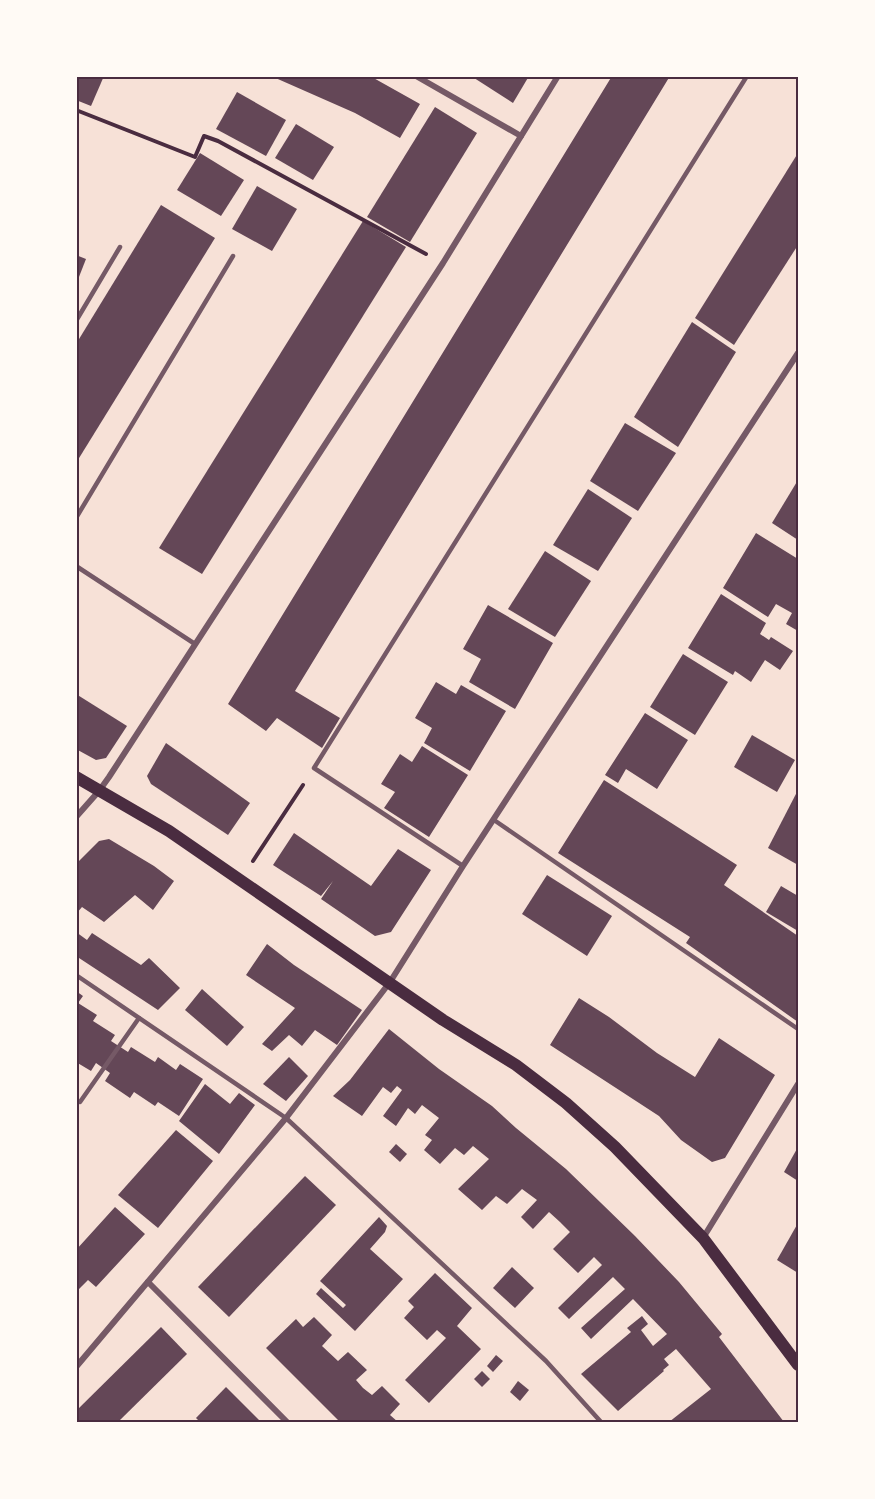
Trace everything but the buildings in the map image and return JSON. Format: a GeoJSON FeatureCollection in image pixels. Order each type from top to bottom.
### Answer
{"type":"FeatureCollection","features":[{"type":"Feature","properties":{"kind":"main road"},"geometry":{"type":"LineString","coordinates":[[76,777],[170,831],[443,1020],[516,1065],[566,1102],[615,1147],[703,1238],[798,1365]]}},
{"type":"Feature","properties":{"kind":"street"},"geometry":{"type":"LineString","coordinates":[[416,76],[521,136]]}},
{"type":"Feature","properties":{"kind":"street"},"geometry":{"type":"LineString","coordinates":[[76,817],[99,791],[443,263],[558,76]]}},
{"type":"Feature","properties":{"kind":"street"},"geometry":{"type":"LineString","coordinates":[[76,1367],[286,1118],[390,982],[463,866],[798,353]]}},
{"type":"Feature","properties":{"kind":"street"},"geometry":{"type":"LineString","coordinates":[[703,1238],[798,1084]]}},
{"type":"Feature","properties":{"kind":"street"},"geometry":{"type":"LineString","coordinates":[[148,1282],[286,1422]]}},
{"type":"Feature","properties":{"kind":"lane"},"geometry":{"type":"LineString","coordinates":[[463,866],[314,768],[747,76]]}},
{"type":"Feature","properties":{"kind":"lane"},"geometry":{"type":"LineString","coordinates":[[76,321],[120,247]]}},
{"type":"Feature","properties":{"kind":"lane"},"geometry":{"type":"LineString","coordinates":[[76,518],[233,256]]}},
{"type":"Feature","properties":{"kind":"lane"},"geometry":{"type":"LineString","coordinates":[[76,566],[195,644]]}},
{"type":"Feature","properties":{"kind":"lane"},"geometry":{"type":"LineString","coordinates":[[494,820],[798,1029]]}},
{"type":"Feature","properties":{"kind":"lane"},"geometry":{"type":"LineString","coordinates":[[76,975],[286,1118],[546,1361],[601,1422]]}},
{"type":"Feature","properties":{"kind":"lane"},"geometry":{"type":"LineString","coordinates":[[80,1102],[139,1018]]}},
{"type":"Feature","properties":{"kind":"path"},"geometry":{"type":"LineString","coordinates":[[76,110],[195,157],[204,136],[218,141],[443,263]]}},
{"type":"Feature","properties":{"kind":"path"},"geometry":{"type":"LineString","coordinates":[[241,879],[314,768]]}}]}
